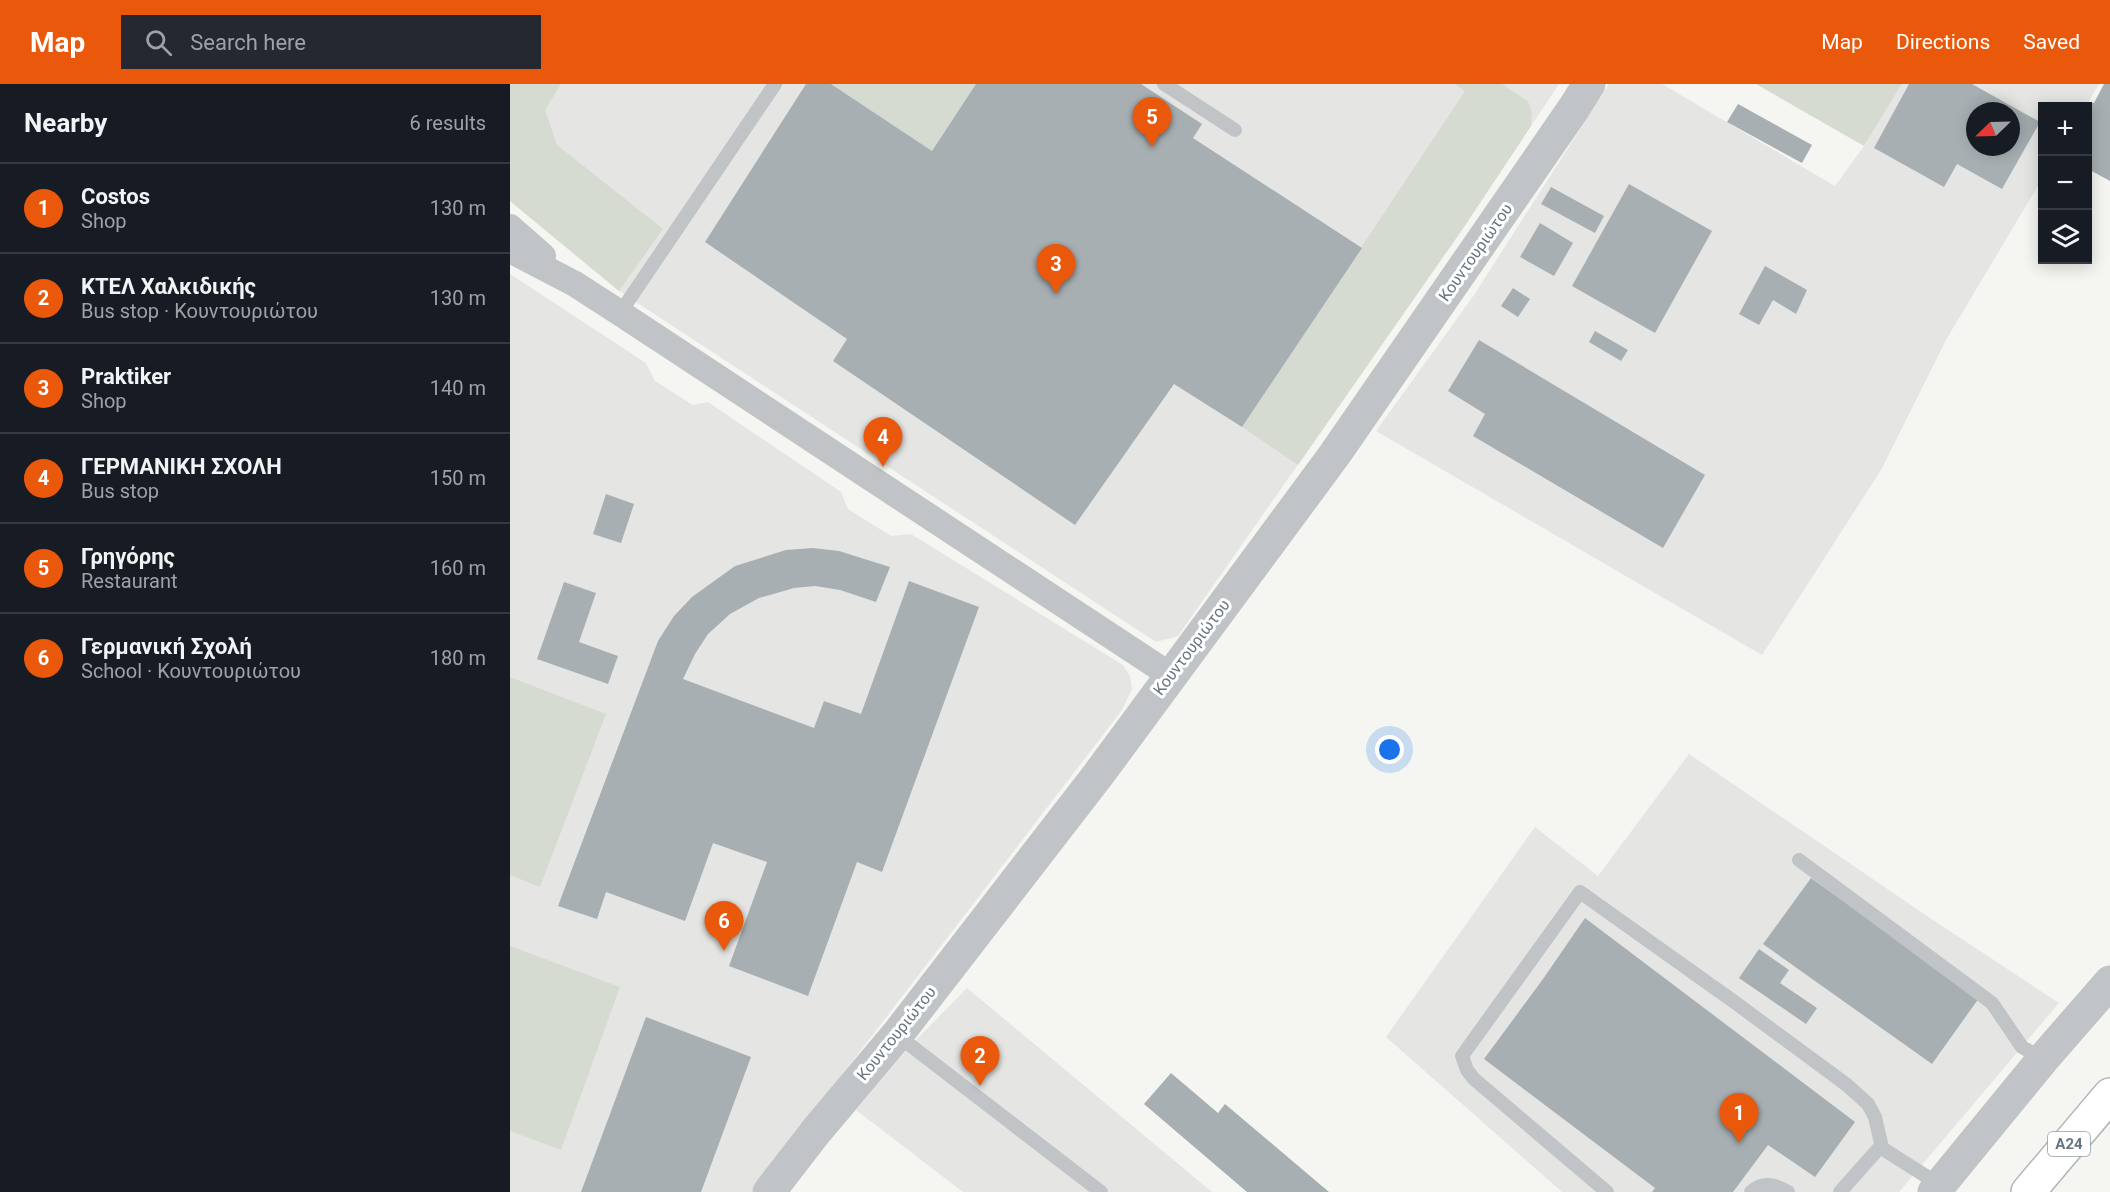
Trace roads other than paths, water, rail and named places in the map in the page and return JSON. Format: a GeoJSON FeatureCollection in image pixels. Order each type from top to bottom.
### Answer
{"type":"FeatureCollection","features":[{"type":"Feature","properties":{"kind":"highway","name":"Α24"},"geometry":{"type":"LineString","coordinates":[[2028,1192],[2110,1095]]}},
{"type":"Feature","properties":{"kind":"street","name":"Κουντουριώτου"},"geometry":{"type":"LineString","coordinates":[[769,1192],[817,1130],[897,1035],[1091,784],[1335,454],[1589,84]]}},
{"type":"Feature","properties":{"kind":"street"},"geometry":{"type":"LineString","coordinates":[[510,227],[575,284]]}},
{"type":"Feature","properties":{"kind":"street"},"geometry":{"type":"LineString","coordinates":[[510,250],[575,284],[1170,675]]}},
{"type":"Feature","properties":{"kind":"street"},"geometry":{"type":"LineString","coordinates":[[1937,1188],[2110,982]]}},
{"type":"Feature","properties":{"kind":"lane"},"geometry":{"type":"LineString","coordinates":[[620,313],[774,84]]}},
{"type":"Feature","properties":{"kind":"lane"},"geometry":{"type":"LineString","coordinates":[[1164,84],[1235,130]]}},
{"type":"Feature","properties":{"kind":"lane"},"geometry":{"type":"LineString","coordinates":[[1799,860],[1992,1003],[2022,1047],[2043,1059]]}},
{"type":"Feature","properties":{"kind":"lane"},"geometry":{"type":"LineString","coordinates":[[1607,1192],[1474,1080],[1462,1056],[1580,892],[1734,1001],[1868,1104],[1881,1143],[1880,1147],[1840,1192]]}},
{"type":"Feature","properties":{"kind":"lane"},"geometry":{"type":"LineString","coordinates":[[897,1035],[1101,1192]]}},
{"type":"Feature","properties":{"kind":"lane"},"geometry":{"type":"LineString","coordinates":[[1880,1147],[1937,1188]]}},
{"type":"Feature","properties":{"kind":"lane"},"geometry":{"type":"LineString","coordinates":[[1751,1192],[1762,1185],[1771,1184],[1788,1192]]}},
{"type":"Feature","properties":{"kind":"place","name":"Γρηγόρης"},"geometry":{"type":"Point","coordinates":[1152,147]}},
{"type":"Feature","properties":{"kind":"place","name":"Praktiker"},"geometry":{"type":"Point","coordinates":[1056,294]}},
{"type":"Feature","properties":{"kind":"place","name":"ΓΕΡΜΑΝΙΚΗ ΣΧΟΛΗ"},"geometry":{"type":"Point","coordinates":[883,467]}},
{"type":"Feature","properties":{"kind":"place","name":"Γερμανική Σχολή"},"geometry":{"type":"Point","coordinates":[724,951]}},
{"type":"Feature","properties":{"kind":"place","name":"ΚΤΕΛ Χαλκιδικής"},"geometry":{"type":"Point","coordinates":[980,1086]}},
{"type":"Feature","properties":{"kind":"place","name":"Costos"},"geometry":{"type":"Point","coordinates":[1739,1143]}}]}
